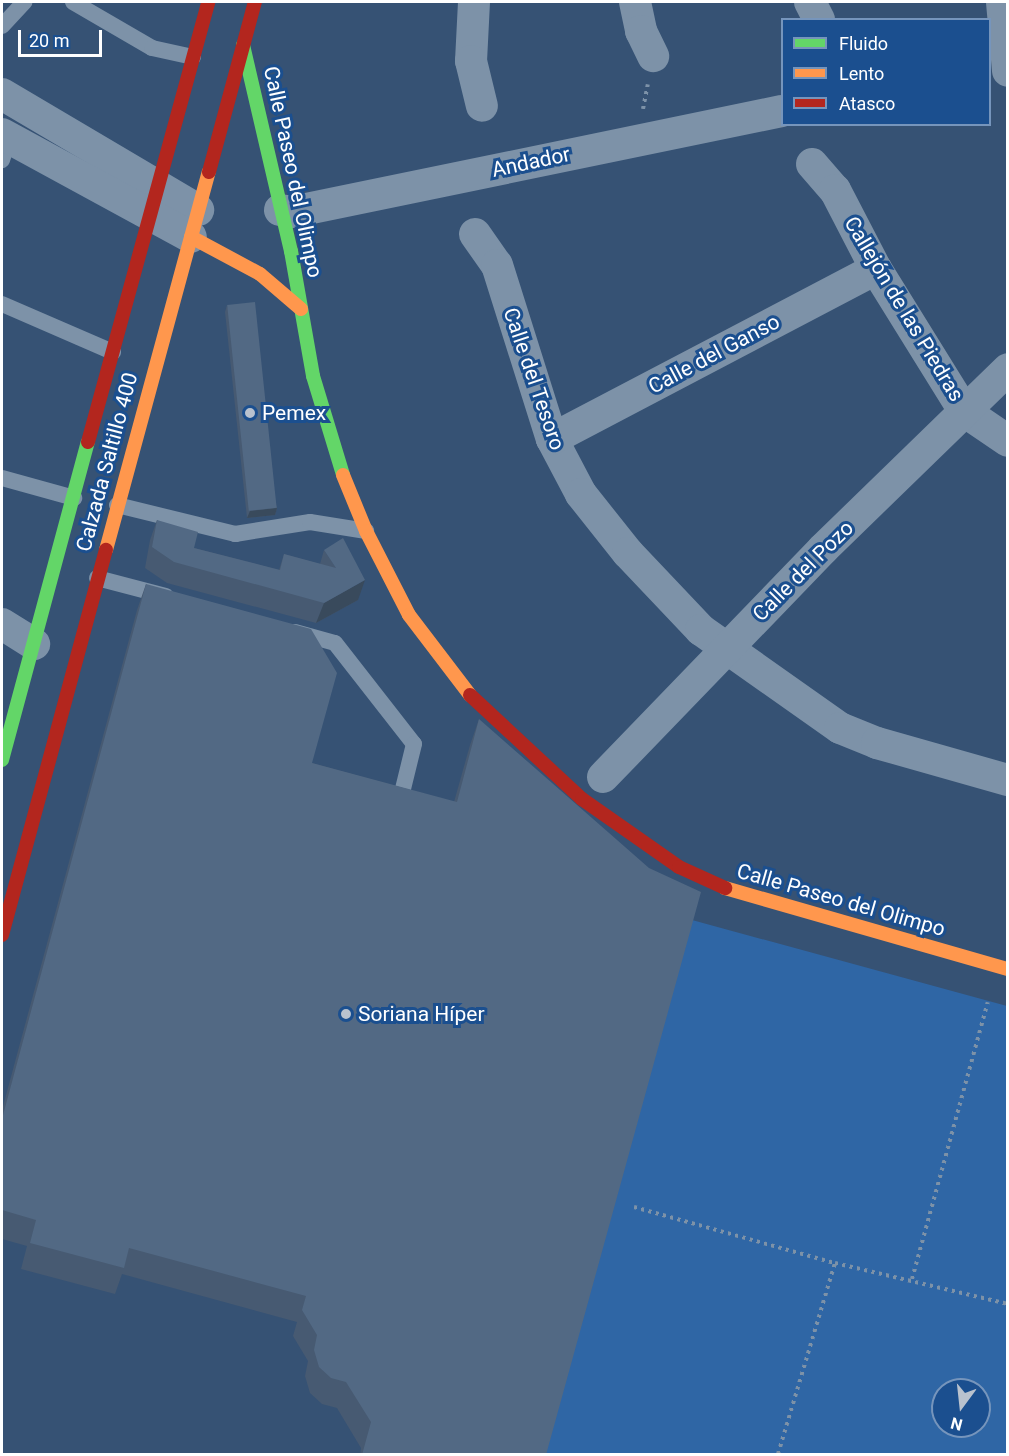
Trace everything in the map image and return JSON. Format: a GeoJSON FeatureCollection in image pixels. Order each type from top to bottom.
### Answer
{"type":"FeatureCollection","features":[{"type":"Feature","properties":{"kind":"main road","name":"Calzada Saltillo 400"},"geometry":{"type":"LineString","coordinates":[[2,760],[208,2]]}},
{"type":"Feature","properties":{"kind":"main road","name":"Calzada Saltillo 400"},"geometry":{"type":"LineString","coordinates":[[2,935],[255,2]]}},
{"type":"Feature","properties":{"kind":"main road","name":"Calle Paseo del Olimpo"},"geometry":{"type":"LineString","coordinates":[[243,45],[326,424],[366,531],[409,615],[465,690],[543,765],[642,844],[679,867],[743,897],[1008,969]]}},
{"type":"Feature","properties":{"kind":"main road","name":"Calle Paseo del Olimpo"},"geometry":{"type":"LineString","coordinates":[[194,223],[301,309]]}},
{"type":"Feature","properties":{"kind":"street"},"geometry":{"type":"LineString","coordinates":[[474,2],[471,61],[482,106]]}},
{"type":"Feature","properties":{"kind":"street"},"geometry":{"type":"LineString","coordinates":[[635,2],[641,31],[653,56]]}},
{"type":"Feature","properties":{"kind":"street"},"geometry":{"type":"LineString","coordinates":[[810,2],[818,18]]}},
{"type":"Feature","properties":{"kind":"street"},"geometry":{"type":"LineString","coordinates":[[1001,68],[1002,2]]}},
{"type":"Feature","properties":{"kind":"street"},"geometry":{"type":"LineString","coordinates":[[2,94],[159,186],[194,223]]}},
{"type":"Feature","properties":{"kind":"street","name":"Andador"},"geometry":{"type":"LineString","coordinates":[[280,210],[292,212],[781,111]]}},
{"type":"Feature","properties":{"kind":"street"},"geometry":{"type":"LineString","coordinates":[[4,144],[151,215],[194,223]]}},
{"type":"Feature","properties":{"kind":"street","name":"Callejón de las Piedras"},"geometry":{"type":"LineString","coordinates":[[812,164],[835,190],[876,269],[964,411],[1008,441]]}},
{"type":"Feature","properties":{"kind":"street","name":"Calle del Tesoro"},"geometry":{"type":"LineString","coordinates":[[475,234],[497,266],[552,439],[581,494],[628,553],[701,630],[840,728],[877,743],[1008,780]]}},
{"type":"Feature","properties":{"kind":"street","name":"Calle del Ganso"},"geometry":{"type":"LineString","coordinates":[[552,439],[876,269]]}},
{"type":"Feature","properties":{"kind":"street","name":"Calle del Pozo"},"geometry":{"type":"LineString","coordinates":[[603,777],[727,648],[1008,369]]}},
{"type":"Feature","properties":{"kind":"street"},"geometry":{"type":"LineString","coordinates":[[2,624],[34,644]]}},
{"type":"Feature","properties":{"kind":"lane"},"geometry":{"type":"LineString","coordinates":[[2,26],[24,2]]}},
{"type":"Feature","properties":{"kind":"lane"},"geometry":{"type":"LineString","coordinates":[[74,2],[152,48],[193,57]]}},
{"type":"Feature","properties":{"kind":"lane"},"geometry":{"type":"LineString","coordinates":[[2,304],[113,352]]}},
{"type":"Feature","properties":{"kind":"lane"},"geometry":{"type":"LineString","coordinates":[[2,478],[74,498]]}},
{"type":"Feature","properties":{"kind":"lane"},"geometry":{"type":"LineString","coordinates":[[117,505],[235,534],[310,522],[366,531]]}},
{"type":"Feature","properties":{"kind":"lane"},"geometry":{"type":"LineString","coordinates":[[97,578],[188,603]]}},
{"type":"Feature","properties":{"kind":"lane"},"geometry":{"type":"LineString","coordinates":[[278,627],[335,643],[414,744],[400,801]]}},
{"type":"Feature","properties":{"kind":"path"},"geometry":{"type":"LineString","coordinates":[[644,139],[640,120],[653,56]]}},
{"type":"Feature","properties":{"kind":"path"},"geometry":{"type":"LineString","coordinates":[[912,1279],[988,1002]]}},
{"type":"Feature","properties":{"kind":"path"},"geometry":{"type":"LineString","coordinates":[[634,1207],[835,1263],[912,1279],[1008,1304]]}},
{"type":"Feature","properties":{"kind":"path"},"geometry":{"type":"LineString","coordinates":[[778,1455],[835,1263]]}},
{"type":"Feature","properties":{"kind":"shaded area"},"geometry":{"type":"Polygon","coordinates":[[[692,920],[1007,1006],[1007,1454],[544,1454],[692,920]]]}},
{"type":"Feature","properties":{"kind":"building","name":"Pemex"},"geometry":{"type":"Polygon","coordinates":[[[255,302],[277,508],[249,511],[227,305],[255,302]]]}},
{"type":"Feature","properties":{"kind":"building"},"geometry":{"type":"Polygon","coordinates":[[[157,520],[198,532],[194,548],[280,570],[284,554],[336,568],[324,550],[343,538],[365,580],[324,603],[174,562],[152,547],[157,520]]]}},
{"type":"Feature","properties":{"kind":"building","name":"Soriana Híper"},"geometry":{"type":"Polygon","coordinates":[[[146,584],[311,629],[337,673],[312,763],[457,802],[479,719],[649,868],[701,892],[546,1455],[362,1455],[371,1422],[346,1382],[331,1378],[319,1367],[314,1350],[317,1335],[302,1310],[306,1296],[129,1248],[124,1268],[30,1243],[36,1220],[2,1210],[2,1119],[146,584]]]}},
{"type":"Feature","properties":{"kind":"traffic: fast"},"geometry":{"type":"LineString","coordinates":[[243,45],[291,251],[313,376],[343,475]]}},
{"type":"Feature","properties":{"kind":"traffic: fast"},"geometry":{"type":"LineString","coordinates":[[2,760],[88,442]]}},
{"type":"Feature","properties":{"kind":"traffic: slow"},"geometry":{"type":"LineString","coordinates":[[106,550],[209,172]]}},
{"type":"Feature","properties":{"kind":"traffic: slow"},"geometry":{"type":"LineString","coordinates":[[191,237],[260,274],[301,309]]}},
{"type":"Feature","properties":{"kind":"traffic: slow"},"geometry":{"type":"LineString","coordinates":[[343,475],[366,531],[409,615],[470,695]]}},
{"type":"Feature","properties":{"kind":"traffic: slow"},"geometry":{"type":"LineString","coordinates":[[725,888],[1008,969]]}},
{"type":"Feature","properties":{"kind":"traffic: jam"},"geometry":{"type":"LineString","coordinates":[[88,442],[208,2]]}},
{"type":"Feature","properties":{"kind":"traffic: jam"},"geometry":{"type":"LineString","coordinates":[[209,172],[255,2]]}},
{"type":"Feature","properties":{"kind":"traffic: jam"},"geometry":{"type":"LineString","coordinates":[[2,935],[106,550]]}},
{"type":"Feature","properties":{"kind":"traffic: jam"},"geometry":{"type":"LineString","coordinates":[[470,695],[582,799],[679,867],[725,888]]}},
{"type":"Feature","properties":{"kind":"place","name":"Pemex"},"geometry":{"type":"Point","coordinates":[250,413]}},
{"type":"Feature","properties":{"kind":"place","name":"Soriana Híper"},"geometry":{"type":"Point","coordinates":[346,1014]}}]}
